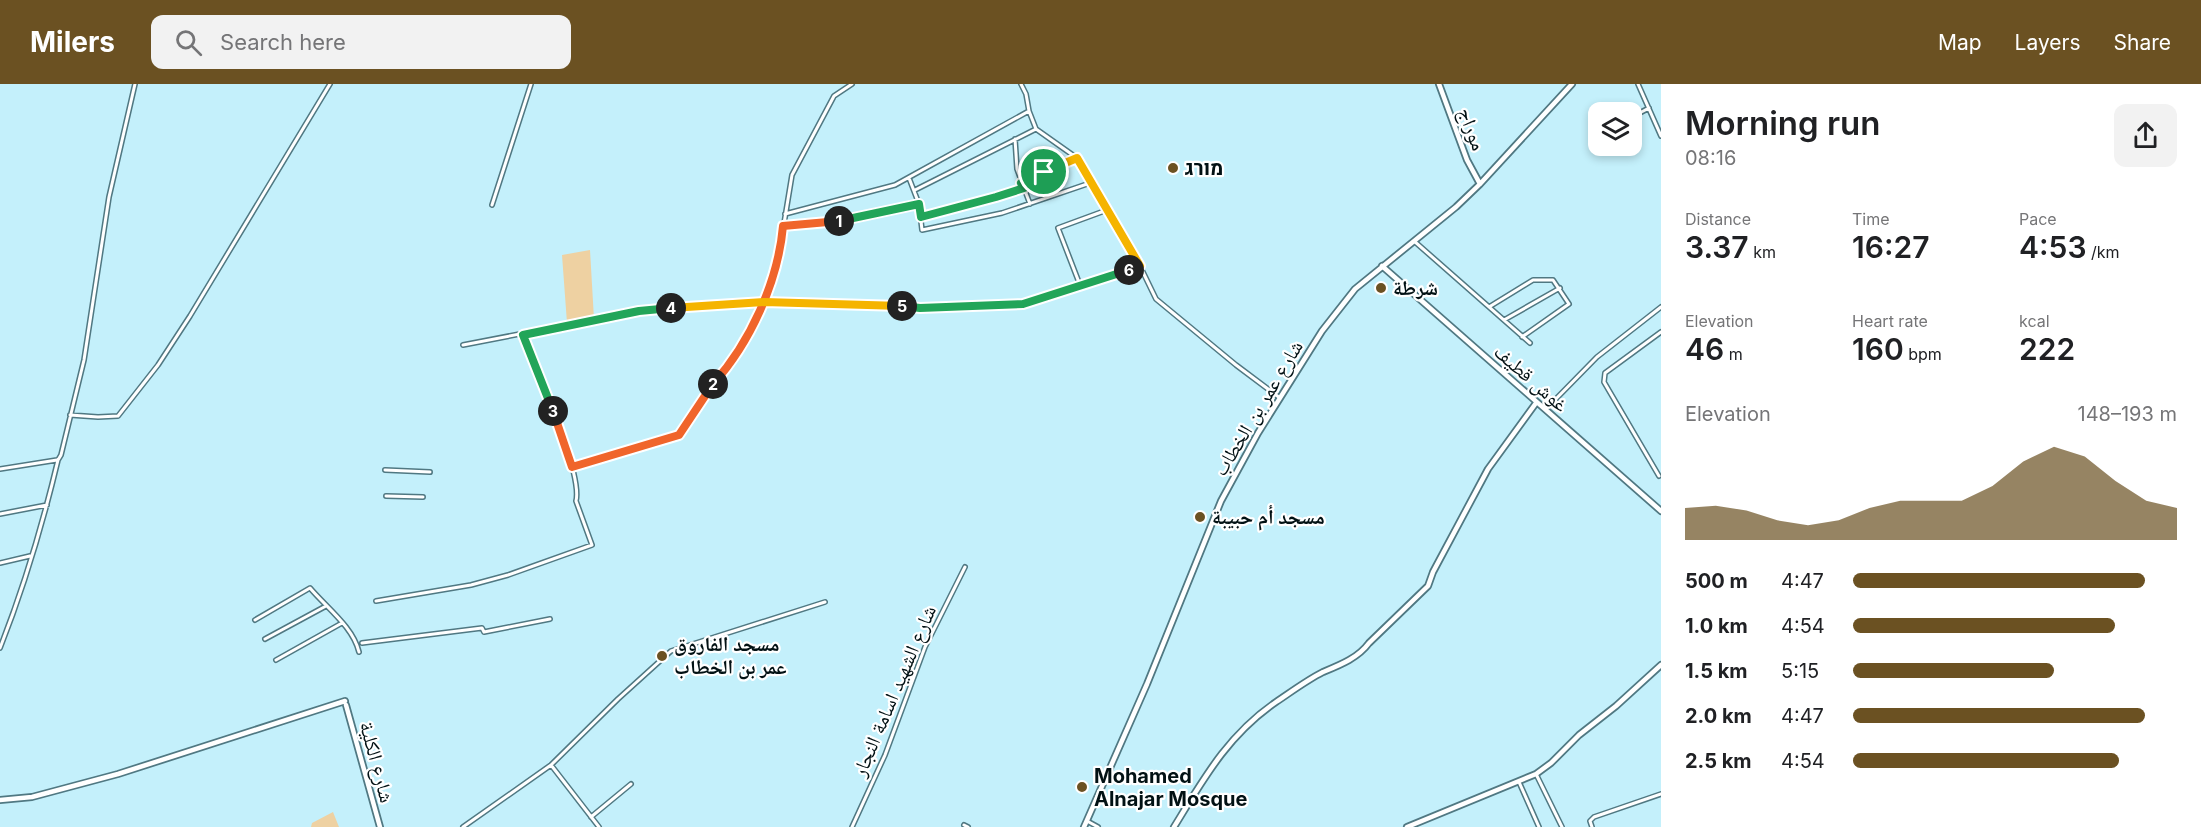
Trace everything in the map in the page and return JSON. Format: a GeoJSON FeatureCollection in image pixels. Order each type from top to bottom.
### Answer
{"type":"FeatureCollection","features":[{"type":"Feature","properties":{"kind":"main road","name":"موراج"},"geometry":{"type":"LineString","coordinates":[[1439,84],[1467,160],[1480,184]]}},
{"type":"Feature","properties":{"kind":"main road","name":"شارع عمر بن الخطاب"},"geometry":{"type":"LineString","coordinates":[[1084,827],[1147,684],[1221,501],[1237,469],[1330,318],[1355,289],[1456,207],[1480,184],[1572,84]]}},
{"type":"Feature","properties":{"kind":"main road","name":"غوش قطيف"},"geometry":{"type":"LineString","coordinates":[[1382,266],[1661,512]]}},
{"type":"Feature","properties":{"kind":"main road"},"geometry":{"type":"LineString","coordinates":[[1174,827],[1215,761],[1245,726],[1324,672],[1363,652],[1369,643],[1428,586],[1433,572],[1488,469],[1536,403]]}},
{"type":"Feature","properties":{"kind":"main road"},"geometry":{"type":"LineString","coordinates":[[1407,827],[1418,825],[1536,774],[1551,764],[1579,735],[1616,706],[1661,665]]}},
{"type":"Feature","properties":{"kind":"main road","name":"شارع الكلية"},"geometry":{"type":"LineString","coordinates":[[0,800],[32,797],[118,774],[346,703],[380,827]]}},
{"type":"Feature","properties":{"kind":"street"},"geometry":{"type":"LineString","coordinates":[[0,648],[47,505],[84,360],[109,197],[135,84]]}},
{"type":"Feature","properties":{"kind":"street"},"geometry":{"type":"LineString","coordinates":[[70,415],[118,416],[158,365],[190,316],[330,84]]}},
{"type":"Feature","properties":{"kind":"street"},"geometry":{"type":"LineString","coordinates":[[492,205],[531,84]]}},
{"type":"Feature","properties":{"kind":"street"},"geometry":{"type":"LineString","coordinates":[[572,467],[679,435],[710,388],[731,365],[764,302],[780,254],[792,175],[834,96],[852,84]]}},
{"type":"Feature","properties":{"kind":"street"},"geometry":{"type":"LineString","coordinates":[[1021,84],[1036,129],[1077,158],[1093,182],[1156,299],[1280,398]]}},
{"type":"Feature","properties":{"kind":"street"},"geometry":{"type":"LineString","coordinates":[[1638,84],[1661,136]]}},
{"type":"Feature","properties":{"kind":"street"},"geometry":{"type":"LineString","coordinates":[[1642,112],[1649,108]]}},
{"type":"Feature","properties":{"kind":"street"},"geometry":{"type":"LineString","coordinates":[[785,214],[895,185],[1029,111]]}},
{"type":"Feature","properties":{"kind":"street"},"geometry":{"type":"LineString","coordinates":[[915,190],[1036,129]]}},
{"type":"Feature","properties":{"kind":"street"},"geometry":{"type":"LineString","coordinates":[[1015,139],[1017,169],[1030,204]]}},
{"type":"Feature","properties":{"kind":"street"},"geometry":{"type":"LineString","coordinates":[[1021,183],[1077,158]]}},
{"type":"Feature","properties":{"kind":"street"},"geometry":{"type":"LineString","coordinates":[[909,178],[919,204],[922,230],[1002,213],[1093,182]]}},
{"type":"Feature","properties":{"kind":"street"},"geometry":{"type":"LineString","coordinates":[[921,217],[1024,188]]}},
{"type":"Feature","properties":{"kind":"street"},"geometry":{"type":"LineString","coordinates":[[783,226],[863,217],[919,204]]}},
{"type":"Feature","properties":{"kind":"street"},"geometry":{"type":"LineString","coordinates":[[1080,285],[1058,228],[1107,210]]}},
{"type":"Feature","properties":{"kind":"street"},"geometry":{"type":"LineString","coordinates":[[1414,241],[1530,343]]}},
{"type":"Feature","properties":{"kind":"street"},"geometry":{"type":"LineString","coordinates":[[463,345],[639,311],[764,302],[920,308],[1023,304],[1140,266]]}},
{"type":"Feature","properties":{"kind":"street"},"geometry":{"type":"LineString","coordinates":[[1489,307],[1533,280],[1553,280],[1569,304],[1522,337]]}},
{"type":"Feature","properties":{"kind":"street"},"geometry":{"type":"LineString","coordinates":[[1504,320],[1560,288]]}},
{"type":"Feature","properties":{"kind":"street"},"geometry":{"type":"LineString","coordinates":[[1545,411],[1590,363],[1661,307]]}},
{"type":"Feature","properties":{"kind":"street"},"geometry":{"type":"LineString","coordinates":[[1659,476],[1603,378],[1605,373],[1661,332]]}},
{"type":"Feature","properties":{"kind":"street"},"geometry":{"type":"LineString","coordinates":[[376,601],[471,585],[508,575],[592,545],[576,501],[578,494],[572,467],[551,405],[523,335]]}},
{"type":"Feature","properties":{"kind":"street"},"geometry":{"type":"LineString","coordinates":[[0,469],[58,460]]}},
{"type":"Feature","properties":{"kind":"street"},"geometry":{"type":"LineString","coordinates":[[385,470],[430,472]]}},
{"type":"Feature","properties":{"kind":"street"},"geometry":{"type":"LineString","coordinates":[[386,496],[423,497]]}},
{"type":"Feature","properties":{"kind":"street"},"geometry":{"type":"LineString","coordinates":[[0,514],[47,505]]}},
{"type":"Feature","properties":{"kind":"street"},"geometry":{"type":"LineString","coordinates":[[0,563],[31,556]]}},
{"type":"Feature","properties":{"kind":"street","name":"شارع الشهيد اسامة النجار"},"geometry":{"type":"LineString","coordinates":[[852,827],[885,754],[925,647],[965,567]]}},
{"type":"Feature","properties":{"kind":"street"},"geometry":{"type":"LineString","coordinates":[[255,620],[310,588],[356,641],[359,652]]}},
{"type":"Feature","properties":{"kind":"street"},"geometry":{"type":"LineString","coordinates":[[462,827],[551,765],[671,651],[825,602]]}},
{"type":"Feature","properties":{"kind":"street"},"geometry":{"type":"LineString","coordinates":[[265,639],[326,606]]}},
{"type":"Feature","properties":{"kind":"street"},"geometry":{"type":"LineString","coordinates":[[362,643],[482,628],[484,632],[550,619]]}},
{"type":"Feature","properties":{"kind":"street"},"geometry":{"type":"LineString","coordinates":[[276,660],[342,623]]}},
{"type":"Feature","properties":{"kind":"street"},"geometry":{"type":"LineString","coordinates":[[551,765],[599,827]]}},
{"type":"Feature","properties":{"kind":"street"},"geometry":{"type":"LineString","coordinates":[[1536,774],[1562,827]]}},
{"type":"Feature","properties":{"kind":"street"},"geometry":{"type":"LineString","coordinates":[[1519,781],[1539,827]]}},
{"type":"Feature","properties":{"kind":"street"},"geometry":{"type":"LineString","coordinates":[[590,817],[631,784]]}},
{"type":"Feature","properties":{"kind":"street"},"geometry":{"type":"LineString","coordinates":[[1592,827],[1590,821],[1594,817],[1661,795]]}},
{"type":"Feature","properties":{"kind":"street"},"geometry":{"type":"LineString","coordinates":[[1087,821],[1098,827]]}},
{"type":"Feature","properties":{"kind":"street"},"geometry":{"type":"LineString","coordinates":[[964,825],[968,827]]}},
{"type":"Feature","properties":{"kind":"shaded area"},"geometry":{"type":"Polygon","coordinates":[[[590,250],[594,319],[567,323],[562,255],[590,250]]]}},
{"type":"Feature","properties":{"kind":"shaded area"},"geometry":{"type":"Polygon","coordinates":[[[333,812],[339,827],[311,827],[312,823],[333,812]]]}},
{"type":"Feature","properties":{"kind":"place","name":"מורג"},"geometry":{"type":"Point","coordinates":[1173,168]}},
{"type":"Feature","properties":{"kind":"place","name":"شرطة"},"geometry":{"type":"Point","coordinates":[1381,288]}},
{"type":"Feature","properties":{"kind":"place","name":"مسجد أم حبيبة"},"geometry":{"type":"Point","coordinates":[1200,517]}},
{"type":"Feature","properties":{"kind":"place","name":"مسجد الفاروق عمر بن الخطاب"},"geometry":{"type":"Point","coordinates":[662,656]}},
{"type":"Feature","properties":{"kind":"place","name":"Mohamed Alnajar Mosque"},"geometry":{"type":"Point","coordinates":[1082,787]}},
{"type":"Feature","properties":{"kind":"route"},"geometry":{"type":"LineString","coordinates":[[1044,172],[1021,183],[1024,188],[921,217],[919,204],[863,217],[783,226],[780,254],[764,302],[731,365],[710,388],[679,435],[572,467],[558,423],[523,335],[639,311],[741,303],[764,302],[884,305],[920,308],[1023,304],[1140,266],[1077,158],[1044,172]]}}]}
